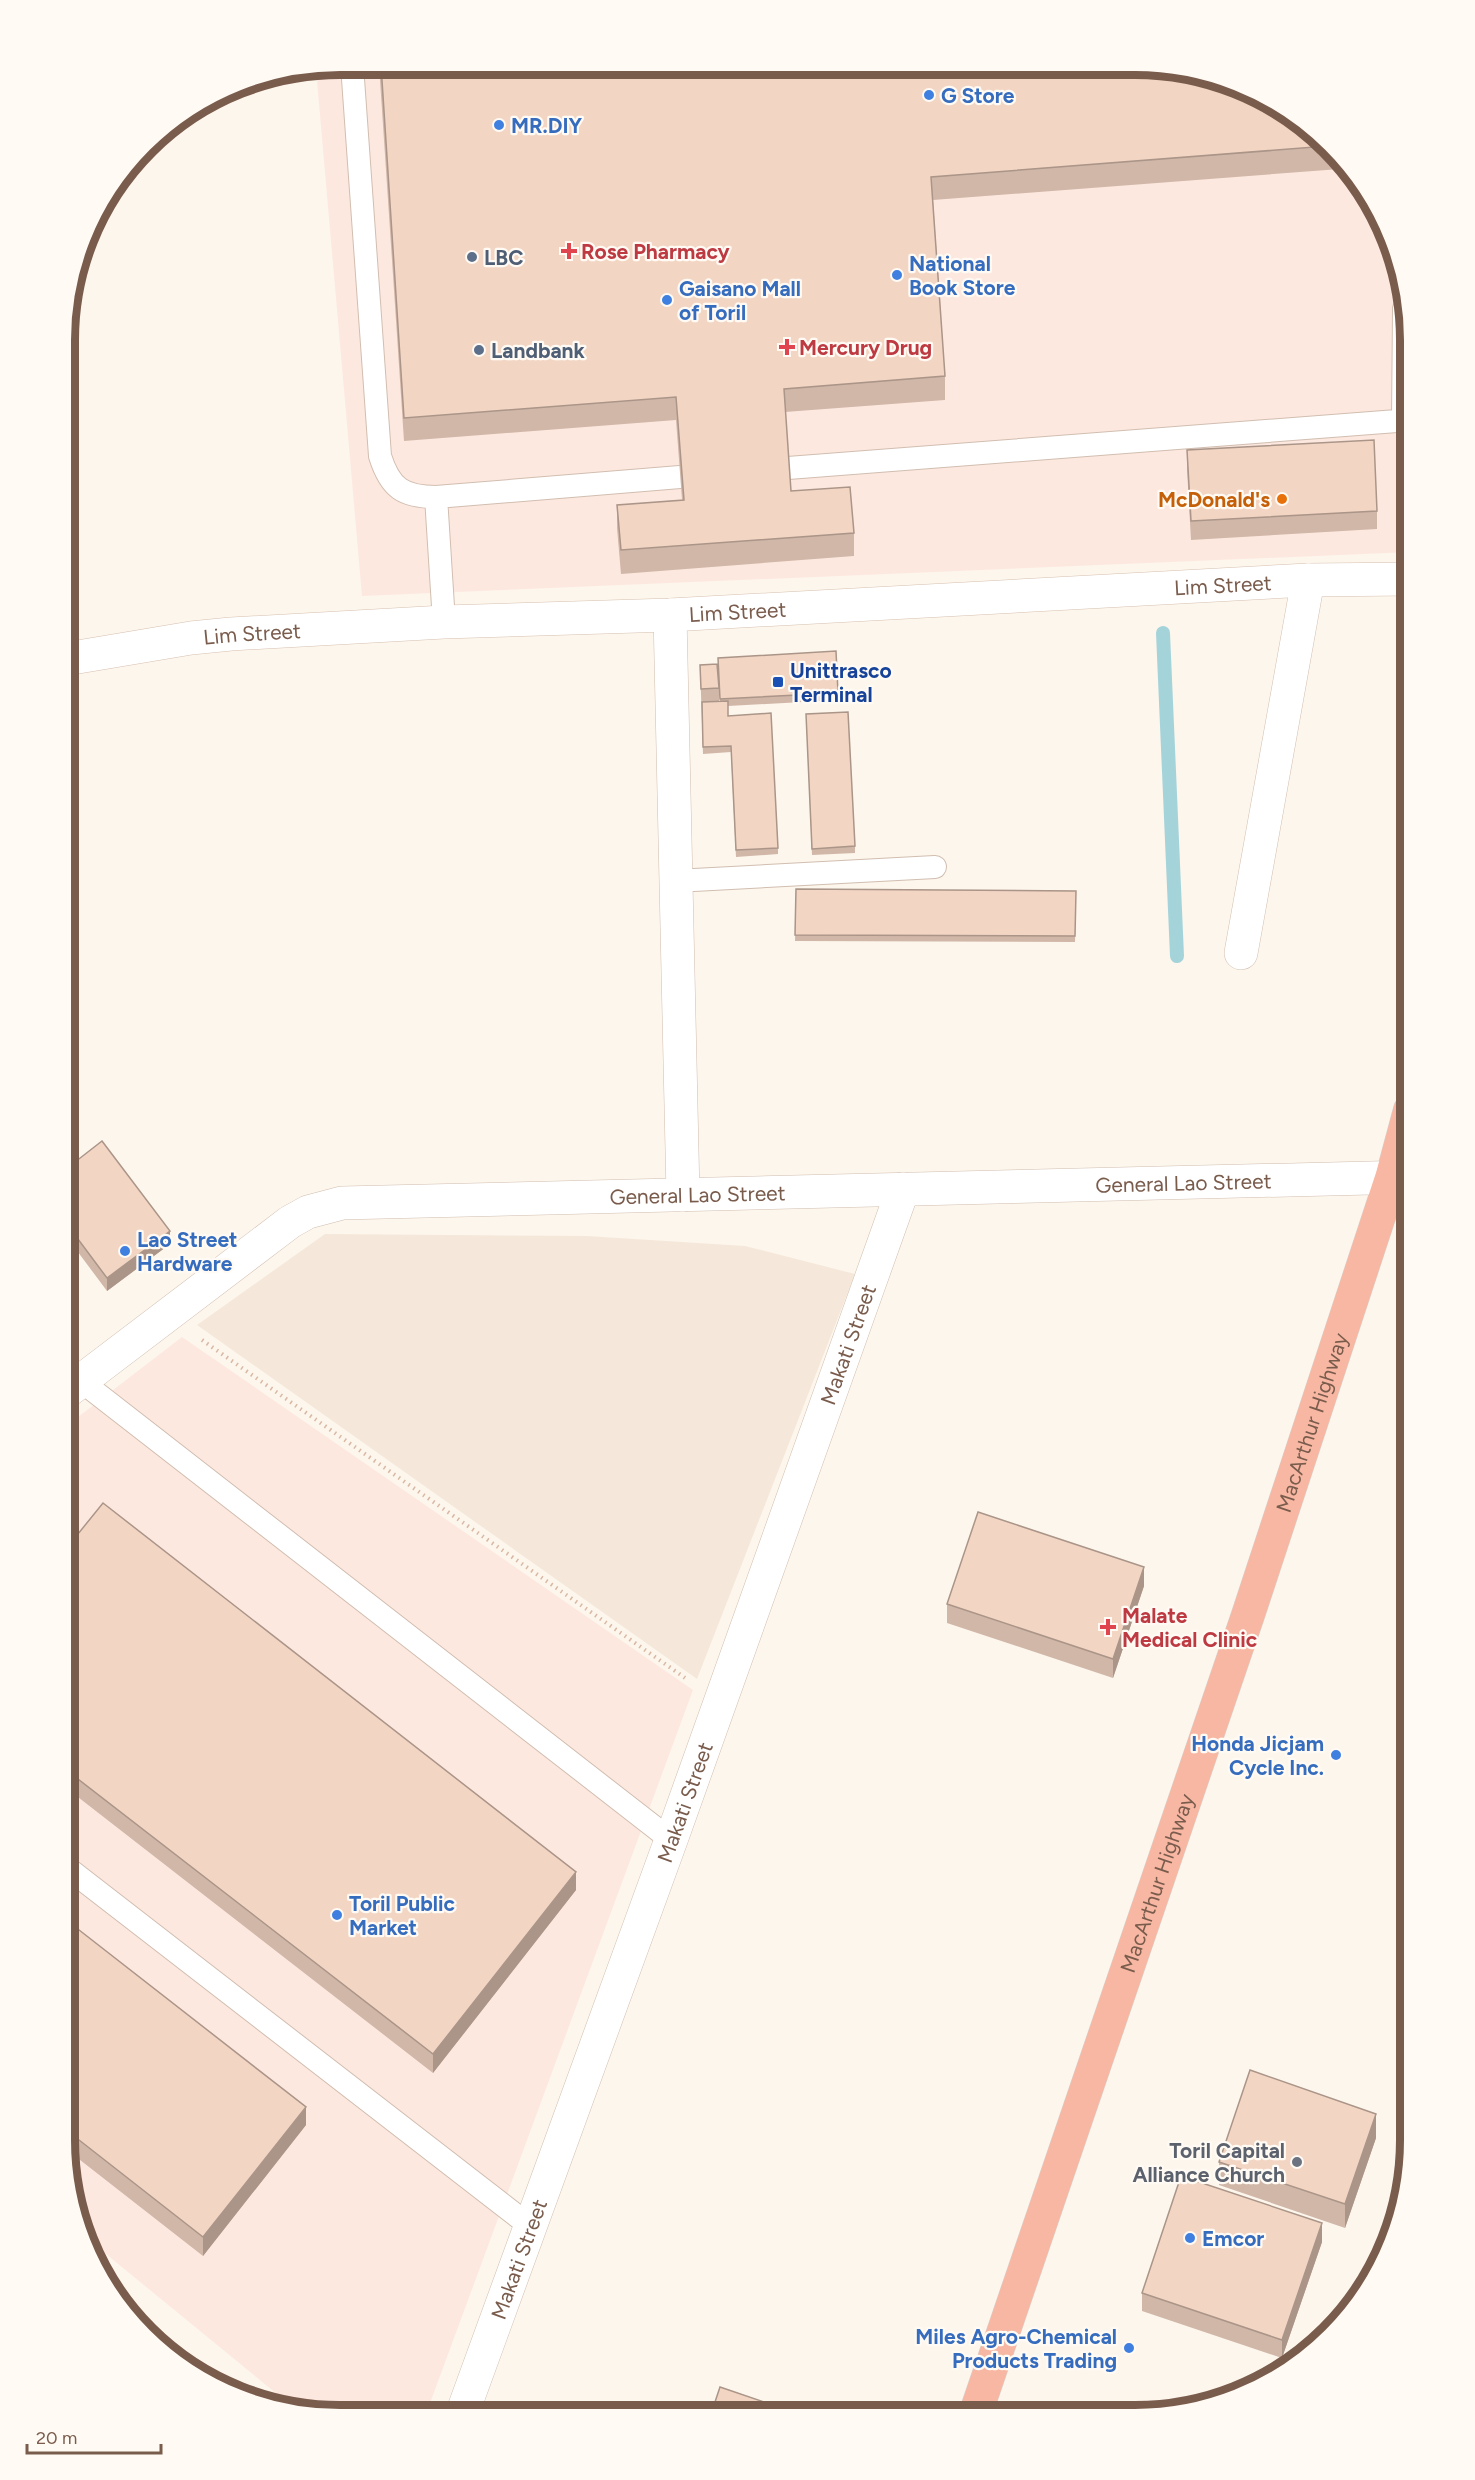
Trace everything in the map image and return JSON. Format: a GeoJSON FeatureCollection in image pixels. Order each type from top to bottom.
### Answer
{"type":"FeatureCollection","features":[{"type":"Feature","properties":{"kind":"highway","name":"MacArthur Highway"},"geometry":{"type":"LineString","coordinates":[[978,2405],[1248,1615],[1400,1180]]}},
{"type":"Feature","properties":{"kind":"street","name":"Lim Street"},"geometry":{"type":"LineString","coordinates":[[75,658],[201,637],[444,622],[670,615],[1308,580],[1400,579]]}},
{"type":"Feature","properties":{"kind":"street"},"geometry":{"type":"LineString","coordinates":[[1241,953],[1308,580]]}},
{"type":"Feature","properties":{"kind":"street"},"geometry":{"type":"LineString","coordinates":[[670,615],[683,1194]]}},
{"type":"Feature","properties":{"kind":"street","name":"General Lao Street"},"geometry":{"type":"LineString","coordinates":[[75,1385],[290,1222],[324,1206],[342,1203],[1400,1177]]}},
{"type":"Feature","properties":{"kind":"street","name":"Makati Street"},"geometry":{"type":"LineString","coordinates":[[465,2405],[903,1189]]}},
{"type":"Feature","properties":{"kind":"lane"},"geometry":{"type":"LineString","coordinates":[[353,75],[380,456],[388,477],[405,493],[419,497],[680,477]]}},
{"type":"Feature","properties":{"kind":"lane"},"geometry":{"type":"LineString","coordinates":[[788,468],[1400,421]]}},
{"type":"Feature","properties":{"kind":"lane"},"geometry":{"type":"LineString","coordinates":[[436,497],[444,622]]}},
{"type":"Feature","properties":{"kind":"lane"},"geometry":{"type":"LineString","coordinates":[[675,881],[935,867]]}},
{"type":"Feature","properties":{"kind":"lane"},"geometry":{"type":"LineString","coordinates":[[75,1389],[670,1840]]}},
{"type":"Feature","properties":{"kind":"lane"},"geometry":{"type":"LineString","coordinates":[[75,1874],[530,2226]]}},
{"type":"Feature","properties":{"kind":"path"},"geometry":{"type":"LineString","coordinates":[[167,1316],[720,1702]]}},
{"type":"Feature","properties":{"kind":"shaded area"},"geometry":{"type":"Polygon","coordinates":[[[1135,75],[1170,77],[1204,84],[1252,102],[1282,120],[1310,141],[1334,165],[1355,193],[1373,223],[1386,255],[1398,305],[1400,340],[1400,552],[362,596],[317,76],[1135,75]]]}},
{"type":"Feature","properties":{"kind":"shaded area"},"geometry":{"type":"Polygon","coordinates":[[[325,1234],[587,1236],[745,1246],[855,1274],[697,1679],[197,1325],[325,1234]]]}},
{"type":"Feature","properties":{"kind":"shaded area","name":"Toril Public Market"},"geometry":{"type":"Polygon","coordinates":[[[182,1337],[693,1690],[429,2405],[340,2405],[283,2399],[98,2247],[89,2225],[77,2175],[75,2140],[75,1419],[182,1337]]]}},
{"type":"Feature","properties":{"kind":"building","name":"Gaisano Mall of Toril"},"geometry":{"type":"Polygon","coordinates":[[[382,75],[1135,75],[1170,77],[1204,84],[1252,102],[1282,120],[1316,147],[931,177],[945,376],[784,389],[791,491],[850,487],[854,533],[621,550],[617,505],[684,500],[676,397],[404,418],[382,75]]]}},
{"type":"Feature","properties":{"kind":"building","name":"McDonald's"},"geometry":{"type":"Polygon","coordinates":[[[1374,440],[1377,511],[1191,521],[1187,450],[1374,440]]]}},
{"type":"Feature","properties":{"kind":"building"},"geometry":{"type":"Polygon","coordinates":[[[836,651],[838,693],[720,699],[718,658],[836,651]]]}},
{"type":"Feature","properties":{"kind":"building"},"geometry":{"type":"Polygon","coordinates":[[[717,664],[719,688],[701,689],[700,665],[717,664]]]}},
{"type":"Feature","properties":{"kind":"building"},"geometry":{"type":"Polygon","coordinates":[[[728,701],[728,716],[771,713],[778,848],[736,850],[731,746],[703,747],[702,702],[728,701]]]}},
{"type":"Feature","properties":{"kind":"building"},"geometry":{"type":"Polygon","coordinates":[[[848,712],[855,846],[812,849],[806,714],[848,712]]]}},
{"type":"Feature","properties":{"kind":"building"},"geometry":{"type":"Polygon","coordinates":[[[796,889],[1076,891],[1075,936],[795,935],[796,889]]]}},
{"type":"Feature","properties":{"kind":"building"},"geometry":{"type":"Polygon","coordinates":[[[102,1141],[170,1231],[107,1278],[75,1235],[75,1162],[102,1141]]]}},
{"type":"Feature","properties":{"kind":"building"},"geometry":{"type":"Polygon","coordinates":[[[103,1503],[576,1872],[433,2054],[75,1777],[75,1538],[103,1503]]]}},
{"type":"Feature","properties":{"kind":"building"},"geometry":{"type":"Polygon","coordinates":[[[978,1512],[1144,1567],[1113,1659],[947,1604],[978,1512]]]}},
{"type":"Feature","properties":{"kind":"building"},"geometry":{"type":"Polygon","coordinates":[[[75,1927],[306,2107],[203,2237],[75,2137],[75,1927]]]}},
{"type":"Feature","properties":{"kind":"building","name":"Toril Capital Alliance Church"},"geometry":{"type":"Polygon","coordinates":[[[1250,2070],[1376,2114],[1345,2204],[1219,2162],[1250,2070]]]}},
{"type":"Feature","properties":{"kind":"building"},"geometry":{"type":"Polygon","coordinates":[[[1181,2176],[1322,2223],[1282,2340],[1142,2293],[1181,2176]]]}},
{"type":"Feature","properties":{"kind":"building"},"geometry":{"type":"Polygon","coordinates":[[[720,2387],[773,2405],[714,2405],[720,2387]]]}},
{"type":"Feature","properties":{"kind":"waterway"},"geometry":{"type":"LineString","coordinates":[[1163,633],[1177,956]]}},
{"type":"Feature","properties":{"kind":"place","name":"G Store"},"geometry":{"type":"Point","coordinates":[929,95]}},
{"type":"Feature","properties":{"kind":"place","name":"MR.DIY"},"geometry":{"type":"Point","coordinates":[499,125]}},
{"type":"Feature","properties":{"kind":"place","name":"Rose Pharmacy"},"geometry":{"type":"Point","coordinates":[569,251]}},
{"type":"Feature","properties":{"kind":"place","name":"LBC"},"geometry":{"type":"Point","coordinates":[472,257]}},
{"type":"Feature","properties":{"kind":"place","name":"National Book Store"},"geometry":{"type":"Point","coordinates":[897,275]}},
{"type":"Feature","properties":{"kind":"place","name":"Gaisano Mall of Toril"},"geometry":{"type":"Point","coordinates":[667,300]}},
{"type":"Feature","properties":{"kind":"place","name":"Mercury Drug"},"geometry":{"type":"Point","coordinates":[787,347]}},
{"type":"Feature","properties":{"kind":"place","name":"Landbank"},"geometry":{"type":"Point","coordinates":[479,350]}},
{"type":"Feature","properties":{"kind":"place","name":"McDonald's"},"geometry":{"type":"Point","coordinates":[1282,499]}},
{"type":"Feature","properties":{"kind":"place","name":"Unittrasco Terminal"},"geometry":{"type":"Point","coordinates":[778,682]}},
{"type":"Feature","properties":{"kind":"place","name":"Lao Street Hardware"},"geometry":{"type":"Point","coordinates":[125,1251]}},
{"type":"Feature","properties":{"kind":"place","name":"Malate Medical Clinic"},"geometry":{"type":"Point","coordinates":[1108,1627]}},
{"type":"Feature","properties":{"kind":"place","name":"Honda Jicjam Cycle Inc."},"geometry":{"type":"Point","coordinates":[1336,1755]}},
{"type":"Feature","properties":{"kind":"place","name":"Toril Public Market"},"geometry":{"type":"Point","coordinates":[337,1915]}},
{"type":"Feature","properties":{"kind":"place","name":"Toril Capital Alliance Church"},"geometry":{"type":"Point","coordinates":[1297,2162]}},
{"type":"Feature","properties":{"kind":"place","name":"Emcor"},"geometry":{"type":"Point","coordinates":[1190,2238]}},
{"type":"Feature","properties":{"kind":"place","name":"Miles Agro-Chemical Products Trading"},"geometry":{"type":"Point","coordinates":[1129,2348]}}]}
